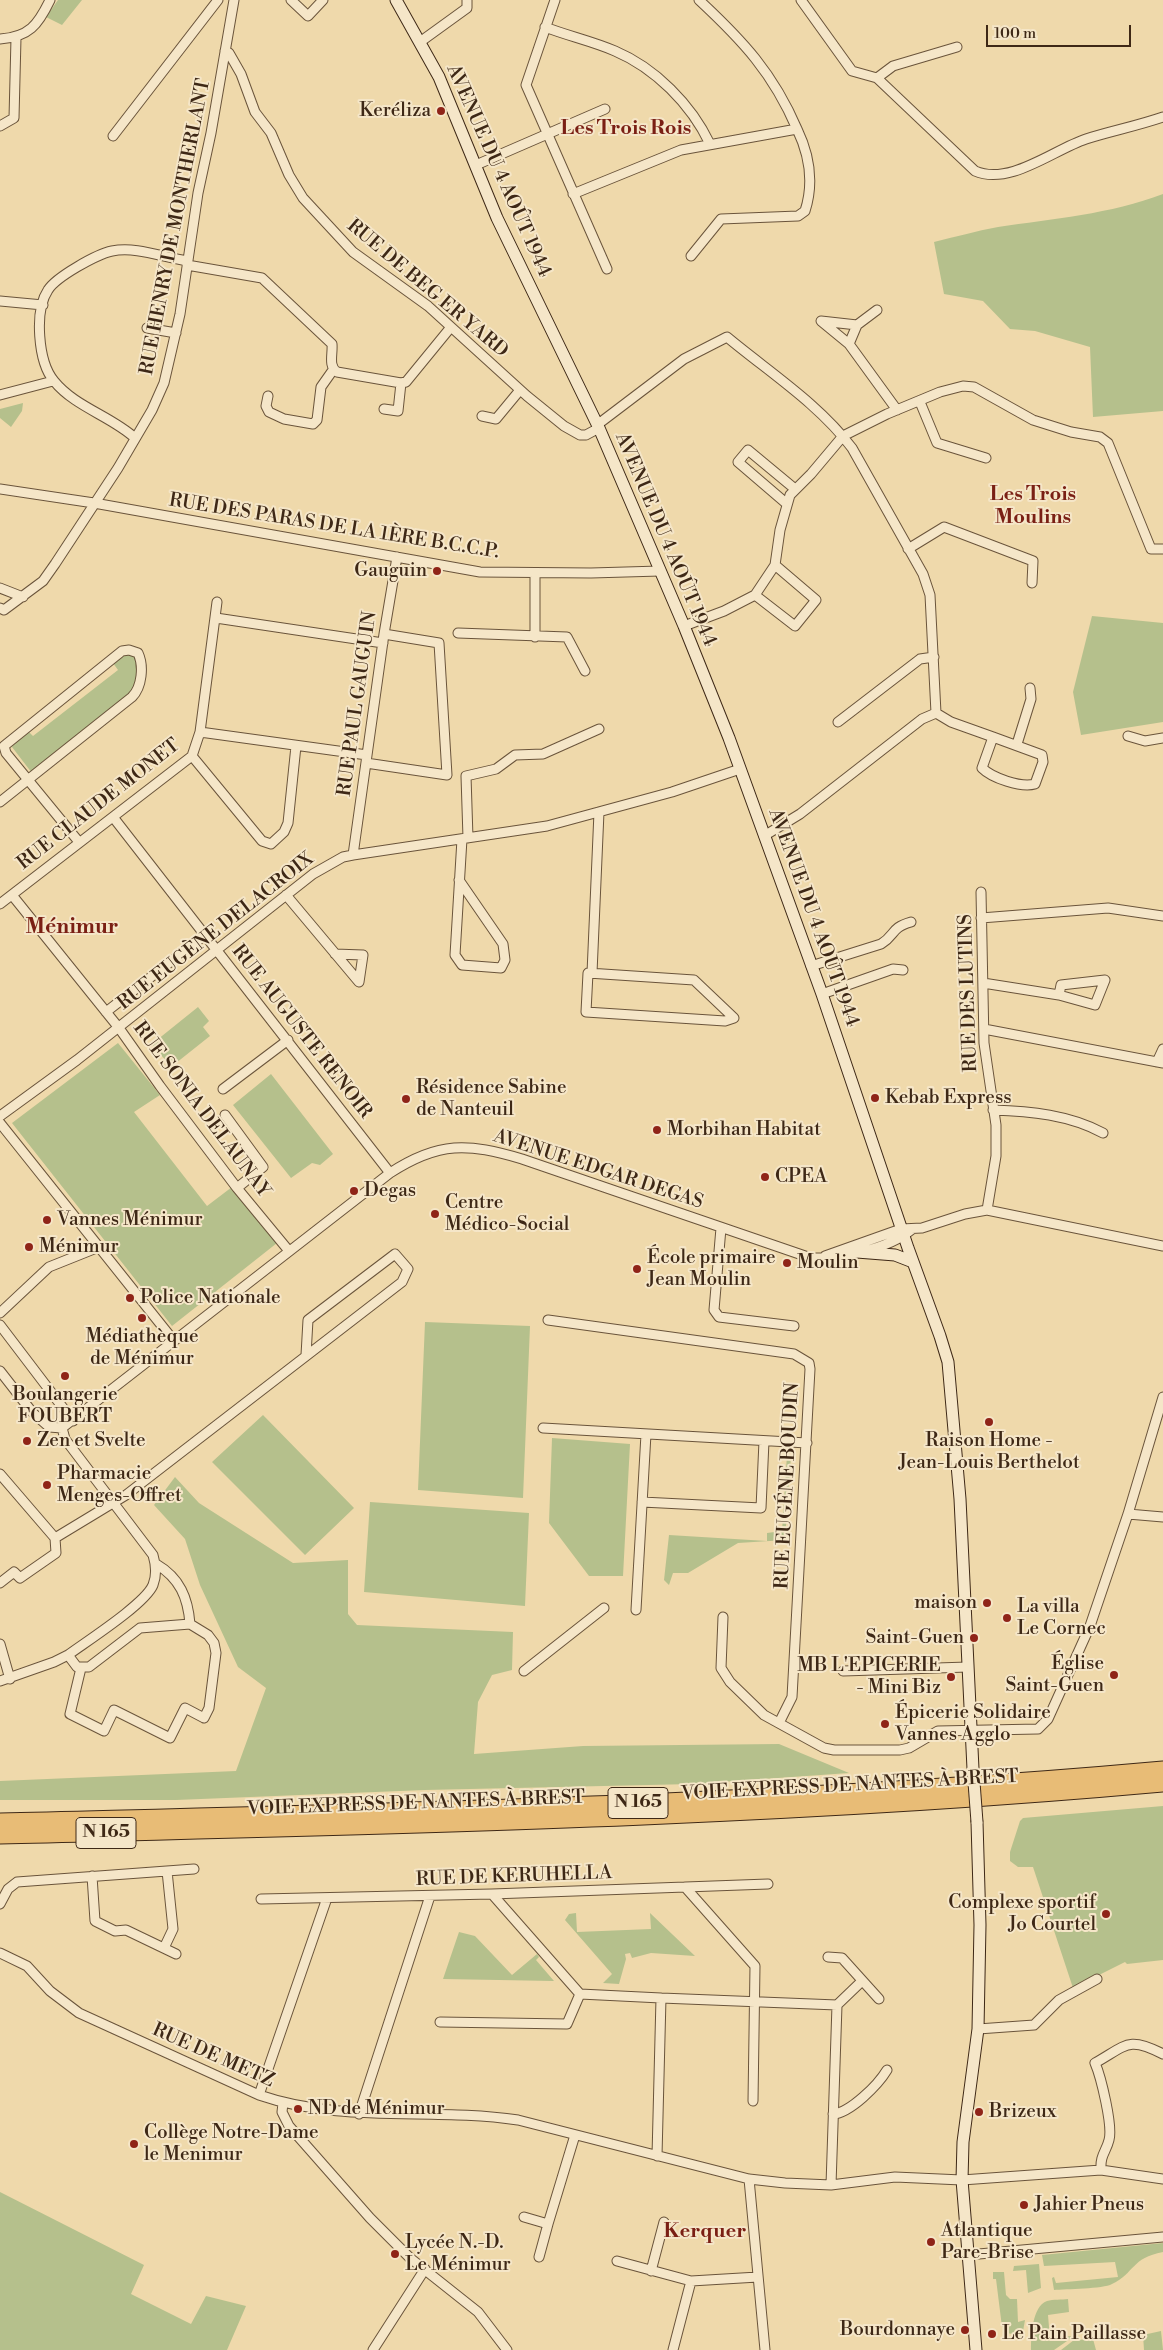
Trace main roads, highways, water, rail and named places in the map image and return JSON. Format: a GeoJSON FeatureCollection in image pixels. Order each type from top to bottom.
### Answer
{"type":"FeatureCollection","features":[{"type":"Feature","properties":{"kind":"highway","name":"VOIE EXPRESS DE NANTES À BREST"},"geometry":{"type":"LineString","coordinates":[[0,1821],[543,1806],[793,1796],[1002,1783],[1163,1769]]}},
{"type":"Feature","properties":{"kind":"highway","name":"VOIE EXPRESS DE NANTES À BREST"},"geometry":{"type":"LineString","coordinates":[[0,1836],[759,1813],[958,1802],[1163,1784]]}},
{"type":"Feature","properties":{"kind":"place","name":"Keréliza"},"geometry":{"type":"Point","coordinates":[441,111]}},
{"type":"Feature","properties":{"kind":"place","name":"Gauguin"},"geometry":{"type":"Point","coordinates":[437,571]}},
{"type":"Feature","properties":{"kind":"place","name":"Kebab Express"},"geometry":{"type":"Point","coordinates":[875,1098]}},
{"type":"Feature","properties":{"kind":"place","name":"Résidence Sabine de Nanteuil"},"geometry":{"type":"Point","coordinates":[406,1099]}},
{"type":"Feature","properties":{"kind":"place","name":"Morbihan Habitat"},"geometry":{"type":"Point","coordinates":[657,1130]}},
{"type":"Feature","properties":{"kind":"place","name":"CPEA"},"geometry":{"type":"Point","coordinates":[765,1177]}},
{"type":"Feature","properties":{"kind":"place","name":"Degas"},"geometry":{"type":"Point","coordinates":[354,1191]}},
{"type":"Feature","properties":{"kind":"place","name":"Centre Médico-Social"},"geometry":{"type":"Point","coordinates":[435,1214]}},
{"type":"Feature","properties":{"kind":"place","name":"Vannes Ménimur"},"geometry":{"type":"Point","coordinates":[47,1220]}},
{"type":"Feature","properties":{"kind":"place","name":"Ménimur"},"geometry":{"type":"Point","coordinates":[29,1247]}},
{"type":"Feature","properties":{"kind":"place","name":"Moulin"},"geometry":{"type":"Point","coordinates":[787,1263]}},
{"type":"Feature","properties":{"kind":"place","name":"École primaire Jean Moulin"},"geometry":{"type":"Point","coordinates":[637,1269]}},
{"type":"Feature","properties":{"kind":"place","name":"Police Nationale"},"geometry":{"type":"Point","coordinates":[130,1298]}},
{"type":"Feature","properties":{"kind":"place","name":"Médiathèque de Ménimur"},"geometry":{"type":"Point","coordinates":[142,1318]}},
{"type":"Feature","properties":{"kind":"place","name":"Boulangerie FOUBERT"},"geometry":{"type":"Point","coordinates":[65,1376]}},
{"type":"Feature","properties":{"kind":"place","name":"Raison Home - Jean-Louis Berthelot"},"geometry":{"type":"Point","coordinates":[989,1422]}},
{"type":"Feature","properties":{"kind":"place","name":"Zen et Svelte"},"geometry":{"type":"Point","coordinates":[27,1441]}},
{"type":"Feature","properties":{"kind":"place","name":"Pharmacie Menges-Offret"},"geometry":{"type":"Point","coordinates":[47,1485]}},
{"type":"Feature","properties":{"kind":"place","name":"maison"},"geometry":{"type":"Point","coordinates":[987,1603]}},
{"type":"Feature","properties":{"kind":"place","name":"La villa Le Cornec"},"geometry":{"type":"Point","coordinates":[1007,1618]}},
{"type":"Feature","properties":{"kind":"place","name":"Saint-Guen"},"geometry":{"type":"Point","coordinates":[974,1638]}},
{"type":"Feature","properties":{"kind":"place","name":"Église Saint-Guen"},"geometry":{"type":"Point","coordinates":[1114,1675]}},
{"type":"Feature","properties":{"kind":"place","name":"MB L'EPICERIE - Mini Biz"},"geometry":{"type":"Point","coordinates":[951,1677]}},
{"type":"Feature","properties":{"kind":"place","name":"Épicerie Solidaire Vannes Agglo"},"geometry":{"type":"Point","coordinates":[885,1724]}},
{"type":"Feature","properties":{"kind":"place","name":"Complexe sportif Jo Courtel"},"geometry":{"type":"Point","coordinates":[1106,1914]}},
{"type":"Feature","properties":{"kind":"place","name":"ND de Ménimur"},"geometry":{"type":"Point","coordinates":[298,2109]}},
{"type":"Feature","properties":{"kind":"place","name":"Brizeux"},"geometry":{"type":"Point","coordinates":[979,2112]}},
{"type":"Feature","properties":{"kind":"place","name":"Collège Notre-Dame le Menimur"},"geometry":{"type":"Point","coordinates":[134,2144]}},
{"type":"Feature","properties":{"kind":"place","name":"Jahier Pneus"},"geometry":{"type":"Point","coordinates":[1024,2205]}},
{"type":"Feature","properties":{"kind":"place","name":"Atlantique Pare-Brise"},"geometry":{"type":"Point","coordinates":[931,2242]}},
{"type":"Feature","properties":{"kind":"place","name":"Lycée N.-D. Le Ménimur"},"geometry":{"type":"Point","coordinates":[395,2254]}},
{"type":"Feature","properties":{"kind":"place","name":"Bourdonnaye"},"geometry":{"type":"Point","coordinates":[965,2330]}},
{"type":"Feature","properties":{"kind":"place","name":"Le Pain Paillasse"},"geometry":{"type":"Point","coordinates":[992,2334]}},
{"type":"Feature","properties":{"kind":"district","name":"Les Trois Rois"},"geometry":{"type":"Point","coordinates":[626,129]}},
{"type":"Feature","properties":{"kind":"district","name":"Les Trois Moulins"},"geometry":{"type":"Point","coordinates":[1033,506]}},
{"type":"Feature","properties":{"kind":"district","name":"Ménimur"},"geometry":{"type":"Point","coordinates":[72,928]}},
{"type":"Feature","properties":{"kind":"district","name":"Kerquer"},"geometry":{"type":"Point","coordinates":[705,2232]}}]}
